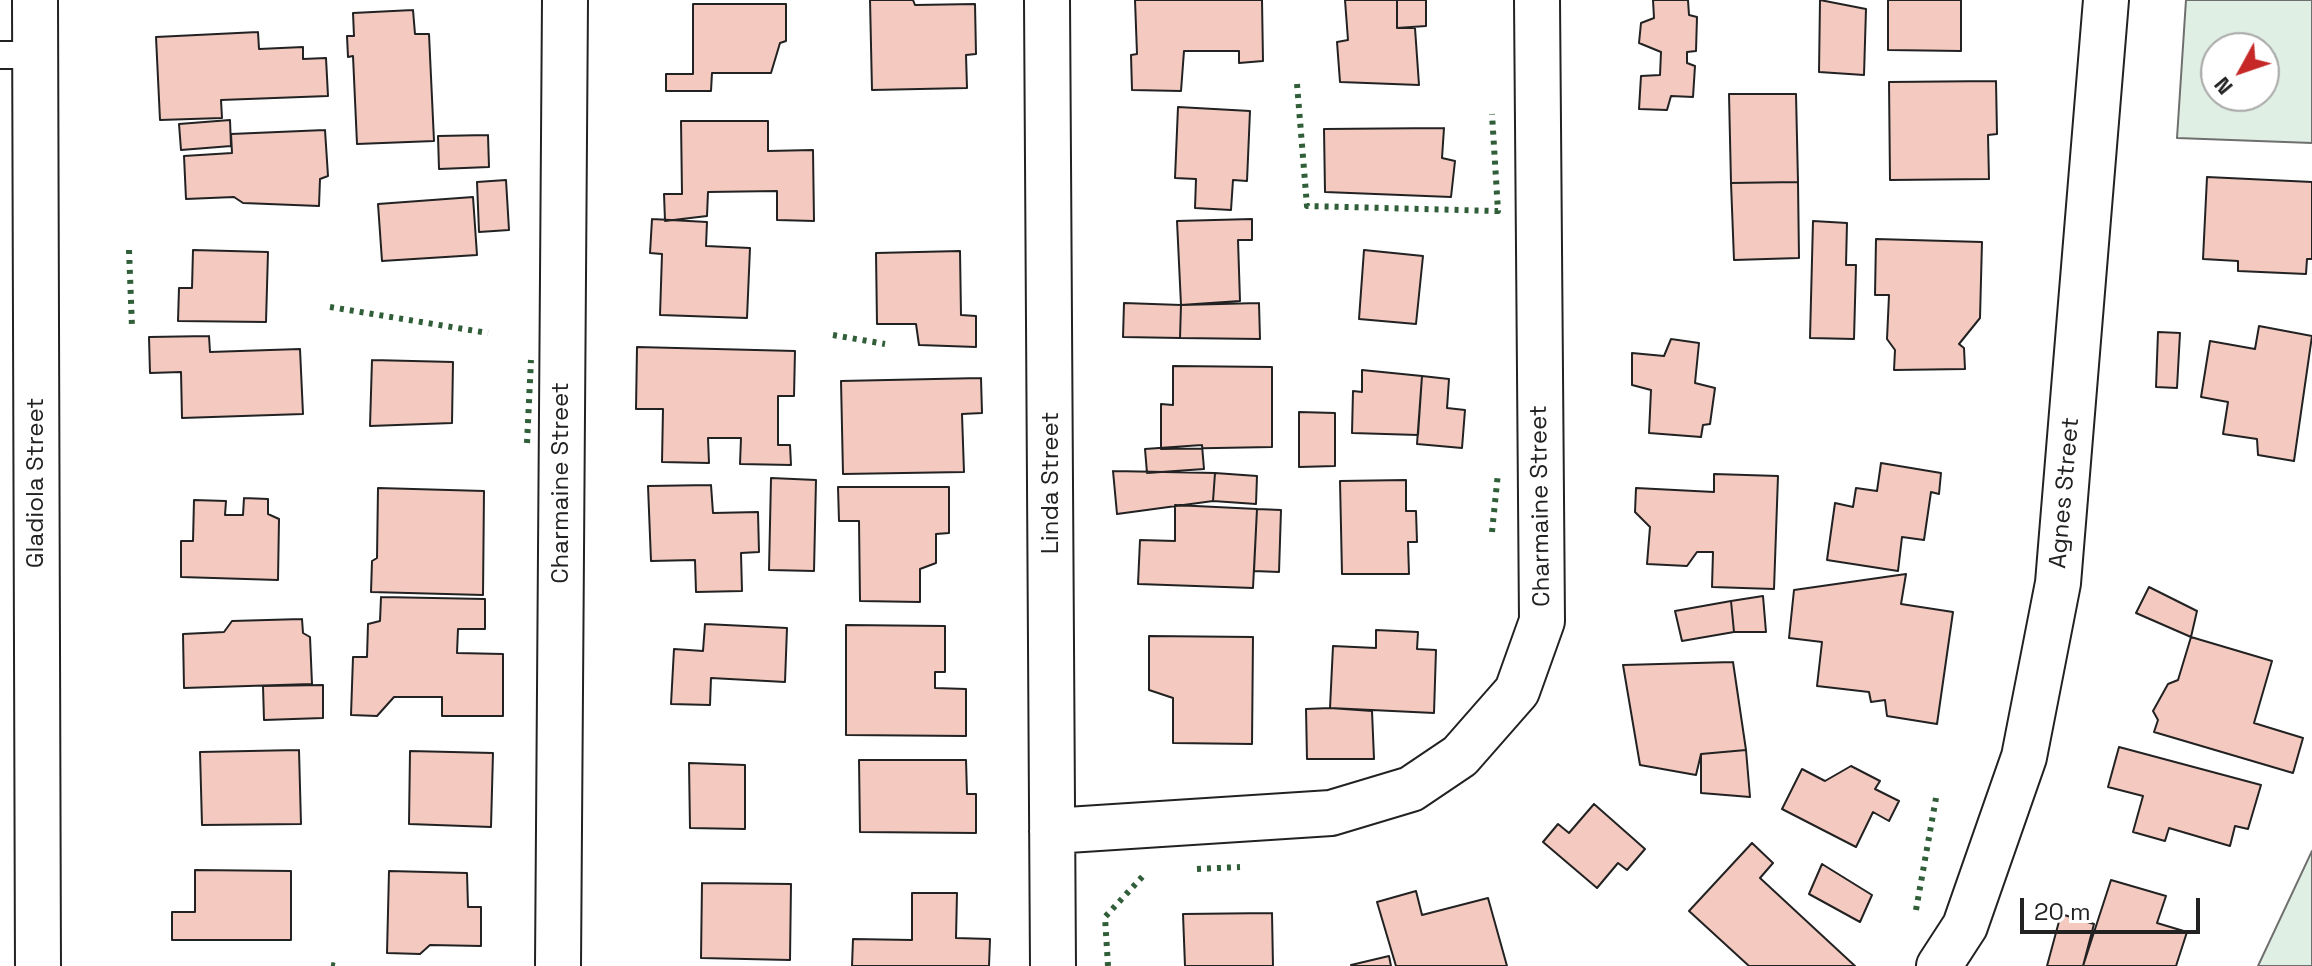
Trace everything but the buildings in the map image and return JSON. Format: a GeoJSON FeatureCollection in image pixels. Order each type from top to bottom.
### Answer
{"type":"FeatureCollection","features":[{"type":"Feature","properties":{"kind":"street","name":"Gladiola Street"},"geometry":{"type":"LineString","coordinates":[[35,0],[18,55],[38,966]]}},
{"type":"Feature","properties":{"kind":"street","name":"Charmaine Street"},"geometry":{"type":"LineString","coordinates":[[558,966],[565,0]]}},
{"type":"Feature","properties":{"kind":"street","name":"Linda Street"},"geometry":{"type":"LineString","coordinates":[[1047,0],[1053,966]]}},
{"type":"Feature","properties":{"kind":"street","name":"Charmaine Street"},"geometry":{"type":"LineString","coordinates":[[1052,831],[1331,813],[1411,789],[1460,756],[1517,691],[1542,621],[1537,0]]}},
{"type":"Feature","properties":{"kind":"street","name":"Agnes Street"},"geometry":{"type":"LineString","coordinates":[[1939,966],[1965,926],[2024,757],[2058,583],[2106,0]]}},
{"type":"Feature","properties":{"kind":"green space"},"geometry":{"type":"Polygon","coordinates":[[[2186,0],[2312,0],[2312,143],[2177,138],[2186,0]]]}},
{"type":"Feature","properties":{"kind":"green space"},"geometry":{"type":"Polygon","coordinates":[[[2312,851],[2312,966],[2258,966],[2312,851]]]}},
{"type":"Feature","properties":{"kind":"hedge"},"geometry":{"type":"LineString","coordinates":[[1297,84],[1307,206],[1498,211],[1492,114]]}},
{"type":"Feature","properties":{"kind":"hedge"},"geometry":{"type":"LineString","coordinates":[[129,250],[132,327]]}},
{"type":"Feature","properties":{"kind":"hedge"},"geometry":{"type":"LineString","coordinates":[[330,307],[488,333]]}},
{"type":"Feature","properties":{"kind":"hedge"},"geometry":{"type":"LineString","coordinates":[[833,335],[885,344]]}},
{"type":"Feature","properties":{"kind":"hedge"},"geometry":{"type":"LineString","coordinates":[[527,443],[531,360]]}},
{"type":"Feature","properties":{"kind":"hedge"},"geometry":{"type":"LineString","coordinates":[[1492,532],[1498,473]]}},
{"type":"Feature","properties":{"kind":"hedge"},"geometry":{"type":"LineString","coordinates":[[1916,910],[1936,798]]}},
{"type":"Feature","properties":{"kind":"hedge"},"geometry":{"type":"LineString","coordinates":[[1197,869],[1240,867]]}},
{"type":"Feature","properties":{"kind":"hedge"},"geometry":{"type":"LineString","coordinates":[[1108,966],[1105,917],[1143,876]]}},
{"type":"Feature","properties":{"kind":"hedge"},"geometry":{"type":"LineString","coordinates":[[331,965],[337,966]]}}]}
